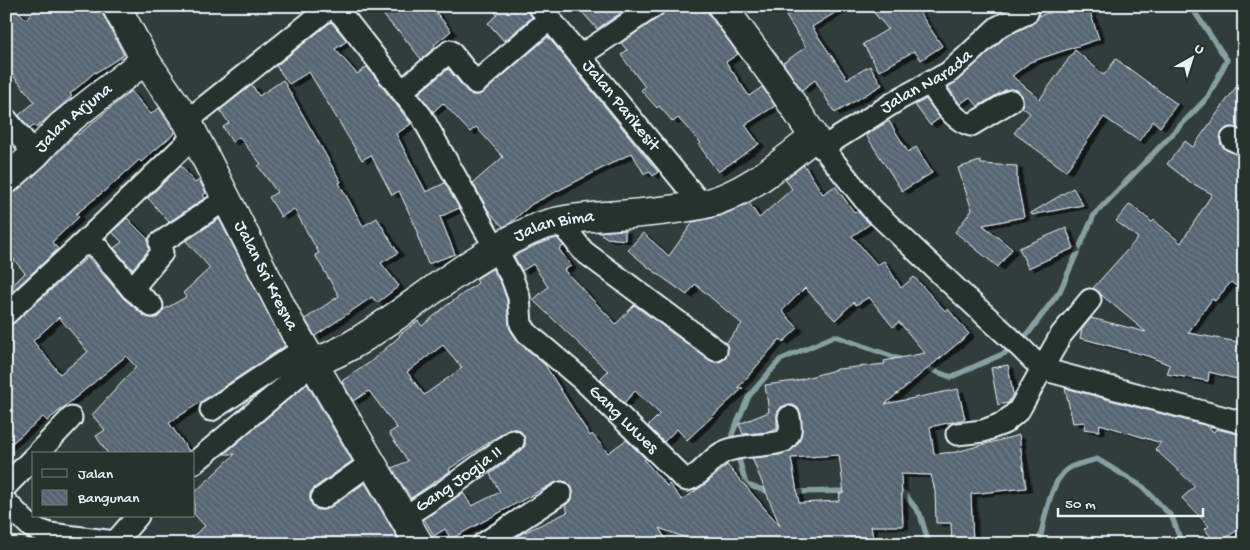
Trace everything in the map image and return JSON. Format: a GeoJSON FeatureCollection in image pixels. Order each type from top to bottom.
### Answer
{"type":"FeatureCollection","features":[{"type":"Feature","properties":{"kind":"main road","name":"Jalan Sri Kresna"},"geometry":{"type":"LineString","coordinates":[[116,6],[145,60],[190,129],[308,356],[419,544]]}},
{"type":"Feature","properties":{"kind":"main road"},"geometry":{"type":"LineString","coordinates":[[722,6],[777,81],[818,142]]}},
{"type":"Feature","properties":{"kind":"main road","name":"Jalan Arjuna"},"geometry":{"type":"LineString","coordinates":[[6,180],[35,154],[61,126],[145,60]]}},
{"type":"Feature","properties":{"kind":"main road","name":"Jalan Bima"},"geometry":{"type":"LineString","coordinates":[[308,356],[348,347],[380,327],[454,274],[530,230],[559,220],[702,205],[732,195],[818,142]]}},
{"type":"Feature","properties":{"kind":"street","name":"Gang Luwes"},"geometry":{"type":"LineString","coordinates":[[331,6],[342,15],[422,117],[512,278],[519,298],[522,324],[526,333],[586,383],[681,476],[687,480],[694,478],[719,454],[728,450],[784,441],[790,435],[789,417]]}},
{"type":"Feature","properties":{"kind":"street"},"geometry":{"type":"LineString","coordinates":[[6,314],[80,246],[190,129],[331,6]]}},
{"type":"Feature","properties":{"kind":"street"},"geometry":{"type":"LineString","coordinates":[[580,56],[654,6]]}},
{"type":"Feature","properties":{"kind":"street"},"geometry":{"type":"LineString","coordinates":[[402,91],[450,51],[476,83],[544,12]]}},
{"type":"Feature","properties":{"kind":"street","name":"Jalan Parikesit"},"geometry":{"type":"LineString","coordinates":[[544,12],[702,205]]}},
{"type":"Feature","properties":{"kind":"street","name":"Jalan Narada"},"geometry":{"type":"LineString","coordinates":[[818,142],[948,73],[998,27],[1027,13]]}},
{"type":"Feature","properties":{"kind":"street"},"geometry":{"type":"LineString","coordinates":[[930,82],[955,117],[962,123],[971,125],[1011,101]]}},
{"type":"Feature","properties":{"kind":"street"},"geometry":{"type":"LineString","coordinates":[[6,119],[35,154]]}},
{"type":"Feature","properties":{"kind":"street"},"geometry":{"type":"LineString","coordinates":[[818,142],[872,209],[1022,348],[1042,369],[1244,423]]}},
{"type":"Feature","properties":{"kind":"street"},"geometry":{"type":"LineString","coordinates":[[132,289],[162,253],[160,243],[226,199]]}},
{"type":"Feature","properties":{"kind":"street"},"geometry":{"type":"LineString","coordinates":[[559,220],[583,252],[716,350]]}},
{"type":"Feature","properties":{"kind":"street"},"geometry":{"type":"LineString","coordinates":[[80,246],[90,244],[98,248],[132,289],[152,306]]}},
{"type":"Feature","properties":{"kind":"street"},"geometry":{"type":"LineString","coordinates":[[957,434],[983,431],[1004,423],[1019,410],[1061,335],[1090,300]]}},
{"type":"Feature","properties":{"kind":"street"},"geometry":{"type":"LineString","coordinates":[[211,410],[308,356]]}},
{"type":"Feature","properties":{"kind":"street"},"geometry":{"type":"LineString","coordinates":[[195,462],[308,356]]}},
{"type":"Feature","properties":{"kind":"street"},"geometry":{"type":"LineString","coordinates":[[39,452],[71,418]]}},
{"type":"Feature","properties":{"kind":"street","name":"Gang Jogja II"},"geometry":{"type":"LineString","coordinates":[[403,518],[443,492],[513,441]]}},
{"type":"Feature","properties":{"kind":"street"},"geometry":{"type":"LineString","coordinates":[[6,486],[32,459]]}},
{"type":"Feature","properties":{"kind":"street"},"geometry":{"type":"LineString","coordinates":[[322,498],[372,462]]}},
{"type":"Feature","properties":{"kind":"street"},"geometry":{"type":"LineString","coordinates":[[483,544],[561,493]]}},
{"type":"Feature","properties":{"kind":"street"},"geometry":{"type":"LineString","coordinates":[[6,502],[28,536],[50,534],[116,543],[136,518]]}},
{"type":"Feature","properties":{"kind":"building"},"geometry":{"type":"Polygon","coordinates":[[[40,6],[100,6],[124,55],[95,72],[70,94],[72,96],[36,128],[34,125],[30,129],[19,115],[35,102],[6,67],[6,15],[14,7],[26,19],[40,6]]]}},
{"type":"Feature","properties":{"kind":"building"},"geometry":{"type":"Polygon","coordinates":[[[376,6],[431,6],[451,31],[421,59],[376,6]]]}},
{"type":"Feature","properties":{"kind":"building"},"geometry":{"type":"Polygon","coordinates":[[[491,6],[527,6],[532,17],[504,41],[488,23],[497,15],[491,6]]]}},
{"type":"Feature","properties":{"kind":"building"},"geometry":{"type":"Polygon","coordinates":[[[577,6],[631,6],[597,29],[577,6]]]}},
{"type":"Feature","properties":{"kind":"building"},"geometry":{"type":"Polygon","coordinates":[[[666,6],[707,6],[709,15],[738,54],[726,62],[749,96],[762,87],[775,106],[745,125],[759,144],[718,172],[699,145],[701,143],[678,118],[673,122],[641,90],[645,87],[621,55],[627,50],[621,43],[661,16],[665,12],[666,6]]]}},
{"type":"Feature","properties":{"kind":"building"},"geometry":{"type":"Polygon","coordinates":[[[802,6],[846,6],[812,27],[847,79],[870,66],[882,85],[835,113],[815,80],[802,90],[783,63],[806,47],[786,16],[802,6]]]}},
{"type":"Feature","properties":{"kind":"building"},"geometry":{"type":"Polygon","coordinates":[[[868,6],[915,6],[942,46],[921,60],[914,51],[879,71],[863,44],[888,29],[868,6]]]}},
{"type":"Feature","properties":{"kind":"building"},"geometry":{"type":"Polygon","coordinates":[[[1069,6],[1088,6],[1099,39],[1030,62],[1012,76],[1040,99],[1075,50],[1104,75],[1116,59],[1177,104],[1160,127],[1153,121],[1139,141],[1104,117],[1066,171],[1014,133],[1030,113],[1022,107],[1022,95],[1017,90],[1005,90],[978,106],[970,97],[960,104],[948,87],[956,82],[1005,37],[1032,24],[1039,16],[1069,6]]]}},
{"type":"Feature","properties":{"kind":"building"},"geometry":{"type":"Polygon","coordinates":[[[331,22],[347,41],[335,49],[357,74],[367,67],[411,124],[396,134],[426,192],[445,183],[459,208],[440,217],[455,254],[428,264],[417,235],[419,234],[399,191],[392,195],[371,155],[362,160],[309,72],[289,84],[276,66],[331,22]]]}},
{"type":"Feature","properties":{"kind":"building"},"geometry":{"type":"Polygon","coordinates":[[[548,37],[658,172],[653,176],[649,171],[644,174],[632,153],[532,204],[503,227],[488,210],[473,183],[503,157],[476,127],[470,132],[443,103],[433,112],[419,93],[448,69],[467,91],[472,95],[479,95],[548,37]]]}},
{"type":"Feature","properties":{"kind":"building"},"geometry":{"type":"Polygon","coordinates":[[[1244,76],[1244,131],[1232,127],[1226,128],[1221,133],[1220,139],[1221,145],[1226,150],[1244,157],[1244,292],[1231,282],[1215,301],[1212,299],[1188,333],[1244,343],[1244,381],[1209,372],[1208,381],[1167,374],[1170,365],[1148,356],[1080,338],[1082,329],[1091,318],[1146,332],[1093,288],[1138,238],[1116,221],[1130,204],[1152,222],[1154,220],[1181,243],[1212,194],[1190,182],[1167,164],[1185,141],[1193,147],[1244,76]]]}},
{"type":"Feature","properties":{"kind":"building"},"geometry":{"type":"Polygon","coordinates":[[[283,80],[341,182],[339,183],[363,226],[377,218],[398,253],[381,263],[399,286],[377,303],[372,297],[315,336],[305,319],[339,296],[315,255],[319,253],[294,209],[281,217],[269,197],[277,192],[258,166],[261,164],[239,137],[232,142],[223,127],[229,123],[220,110],[252,85],[259,96],[283,80]]]}},
{"type":"Feature","properties":{"kind":"building"},"geometry":{"type":"Polygon","coordinates":[[[131,91],[151,114],[159,108],[175,133],[141,162],[139,160],[76,214],[79,217],[52,242],[58,249],[15,289],[12,286],[25,273],[6,250],[6,195],[16,192],[77,133],[78,135],[131,91]]]}},
{"type":"Feature","properties":{"kind":"building"},"geometry":{"type":"Polygon","coordinates":[[[926,99],[940,118],[930,125],[915,105],[926,99]]]}},
{"type":"Feature","properties":{"kind":"building"},"geometry":{"type":"Polygon","coordinates":[[[889,121],[908,152],[916,147],[932,173],[902,191],[866,135],[889,121]]]}},
{"type":"Feature","properties":{"kind":"building"},"geometry":{"type":"Polygon","coordinates":[[[980,161],[981,164],[1017,166],[1017,181],[1024,217],[983,225],[1012,249],[998,267],[955,232],[972,210],[958,168],[980,161]]]}},
{"type":"Feature","properties":{"kind":"building"},"geometry":{"type":"Polygon","coordinates":[[[804,165],[823,194],[835,186],[854,212],[857,211],[870,224],[852,236],[877,265],[884,261],[901,288],[914,277],[945,311],[948,309],[969,334],[885,404],[958,389],[965,419],[930,427],[934,454],[956,452],[1019,435],[1026,488],[971,494],[973,544],[952,544],[951,523],[936,523],[935,491],[931,475],[901,474],[903,526],[871,526],[874,544],[702,544],[659,528],[669,544],[506,544],[521,534],[568,512],[565,506],[572,499],[572,487],[567,482],[561,481],[451,539],[445,529],[434,536],[424,519],[463,493],[472,506],[500,492],[490,474],[521,451],[525,446],[523,434],[518,429],[506,431],[449,469],[450,471],[411,498],[392,468],[408,461],[389,433],[397,428],[369,391],[353,401],[342,381],[369,363],[399,335],[418,321],[422,326],[478,283],[476,279],[492,269],[501,283],[507,300],[511,331],[519,343],[545,365],[590,436],[592,434],[608,453],[626,440],[646,459],[644,460],[667,486],[669,484],[682,500],[707,483],[727,465],[780,526],[752,458],[780,455],[793,449],[799,442],[802,432],[801,414],[798,408],[793,405],[781,407],[777,413],[777,429],[769,432],[743,434],[739,424],[769,412],[765,385],[795,381],[838,369],[885,364],[884,361],[925,353],[899,322],[893,327],[869,297],[856,305],[854,302],[835,320],[805,288],[782,311],[798,328],[783,342],[780,339],[738,388],[743,388],[687,440],[677,429],[664,442],[648,426],[660,414],[635,391],[624,403],[600,379],[608,371],[533,300],[548,287],[533,264],[522,271],[514,256],[536,245],[557,238],[564,246],[559,249],[571,266],[564,270],[616,324],[634,305],[709,360],[720,362],[726,358],[728,352],[726,343],[742,324],[695,284],[687,295],[628,250],[643,233],[669,256],[693,222],[721,216],[749,203],[759,218],[792,189],[785,179],[804,165]],[[443,345],[407,372],[424,395],[462,368],[443,345]],[[839,455],[791,458],[799,503],[839,501],[840,493],[844,493],[839,455]]]}},
{"type":"Feature","properties":{"kind":"building"},"geometry":{"type":"Polygon","coordinates":[[[181,166],[195,183],[199,180],[206,193],[203,195],[205,198],[169,222],[148,198],[181,166]]]}},
{"type":"Feature","properties":{"kind":"building"},"geometry":{"type":"Polygon","coordinates":[[[1073,188],[1083,205],[1032,215],[1031,213],[1073,188]]]}},
{"type":"Feature","properties":{"kind":"building"},"geometry":{"type":"Polygon","coordinates":[[[127,218],[148,239],[149,250],[132,269],[114,248],[122,242],[112,232],[127,218]]]}},
{"type":"Feature","properties":{"kind":"building"},"geometry":{"type":"Polygon","coordinates":[[[219,219],[285,346],[169,423],[188,452],[107,452],[96,436],[105,430],[92,415],[136,367],[126,356],[47,421],[43,417],[6,448],[6,326],[14,323],[88,257],[124,299],[144,316],[150,318],[157,318],[163,310],[186,297],[183,293],[210,268],[186,241],[219,219]],[[59,317],[33,341],[60,374],[88,352],[59,317]]]}},
{"type":"Feature","properties":{"kind":"building"},"geometry":{"type":"Polygon","coordinates":[[[1066,228],[1074,248],[1028,268],[1019,248],[1066,228]]]}},
{"type":"Feature","properties":{"kind":"building"},"geometry":{"type":"Polygon","coordinates":[[[625,230],[625,240],[607,238],[598,232],[625,230]]]}},
{"type":"Feature","properties":{"kind":"building"},"geometry":{"type":"Polygon","coordinates":[[[1008,365],[1013,394],[1008,403],[998,405],[991,368],[1008,365]]]}},
{"type":"Feature","properties":{"kind":"building"},"geometry":{"type":"Polygon","coordinates":[[[307,384],[352,461],[314,488],[310,493],[312,505],[317,510],[329,508],[365,483],[401,544],[183,544],[205,526],[195,515],[195,492],[235,454],[224,454],[307,384]]]}},
{"type":"Feature","properties":{"kind":"building"},"geometry":{"type":"Polygon","coordinates":[[[1065,388],[1207,426],[1214,432],[1216,429],[1238,434],[1244,439],[1244,526],[1216,544],[1205,529],[1209,526],[1182,498],[1195,486],[1155,449],[1161,443],[1100,424],[1099,431],[1084,429],[1085,422],[1073,423],[1065,388]]]}},
{"type":"Feature","properties":{"kind":"waterway"},"geometry":{"type":"LineString","coordinates":[[1021,343],[1060,291],[1094,215],[1208,97],[1227,60],[1189,6]]}},
{"type":"Feature","properties":{"kind":"waterway"},"geometry":{"type":"LineString","coordinates":[[735,443],[732,434],[749,396],[780,360],[835,336],[905,361]]}},
{"type":"Feature","properties":{"kind":"waterway"},"geometry":{"type":"LineString","coordinates":[[921,366],[951,377],[1014,349]]}},
{"type":"Feature","properties":{"kind":"waterway"},"geometry":{"type":"LineString","coordinates":[[737,452],[746,485],[771,492]]}},
{"type":"Feature","properties":{"kind":"waterway"},"geometry":{"type":"LineString","coordinates":[[1039,544],[1049,501],[1058,480],[1071,467],[1097,459],[1143,487],[1172,517],[1182,544]]}},
{"type":"Feature","properties":{"kind":"waterway"},"geometry":{"type":"LineString","coordinates":[[791,492],[851,491]]}},
{"type":"Feature","properties":{"kind":"waterway"},"geometry":{"type":"LineString","coordinates":[[896,492],[904,493],[920,514],[929,544]]}}]}
